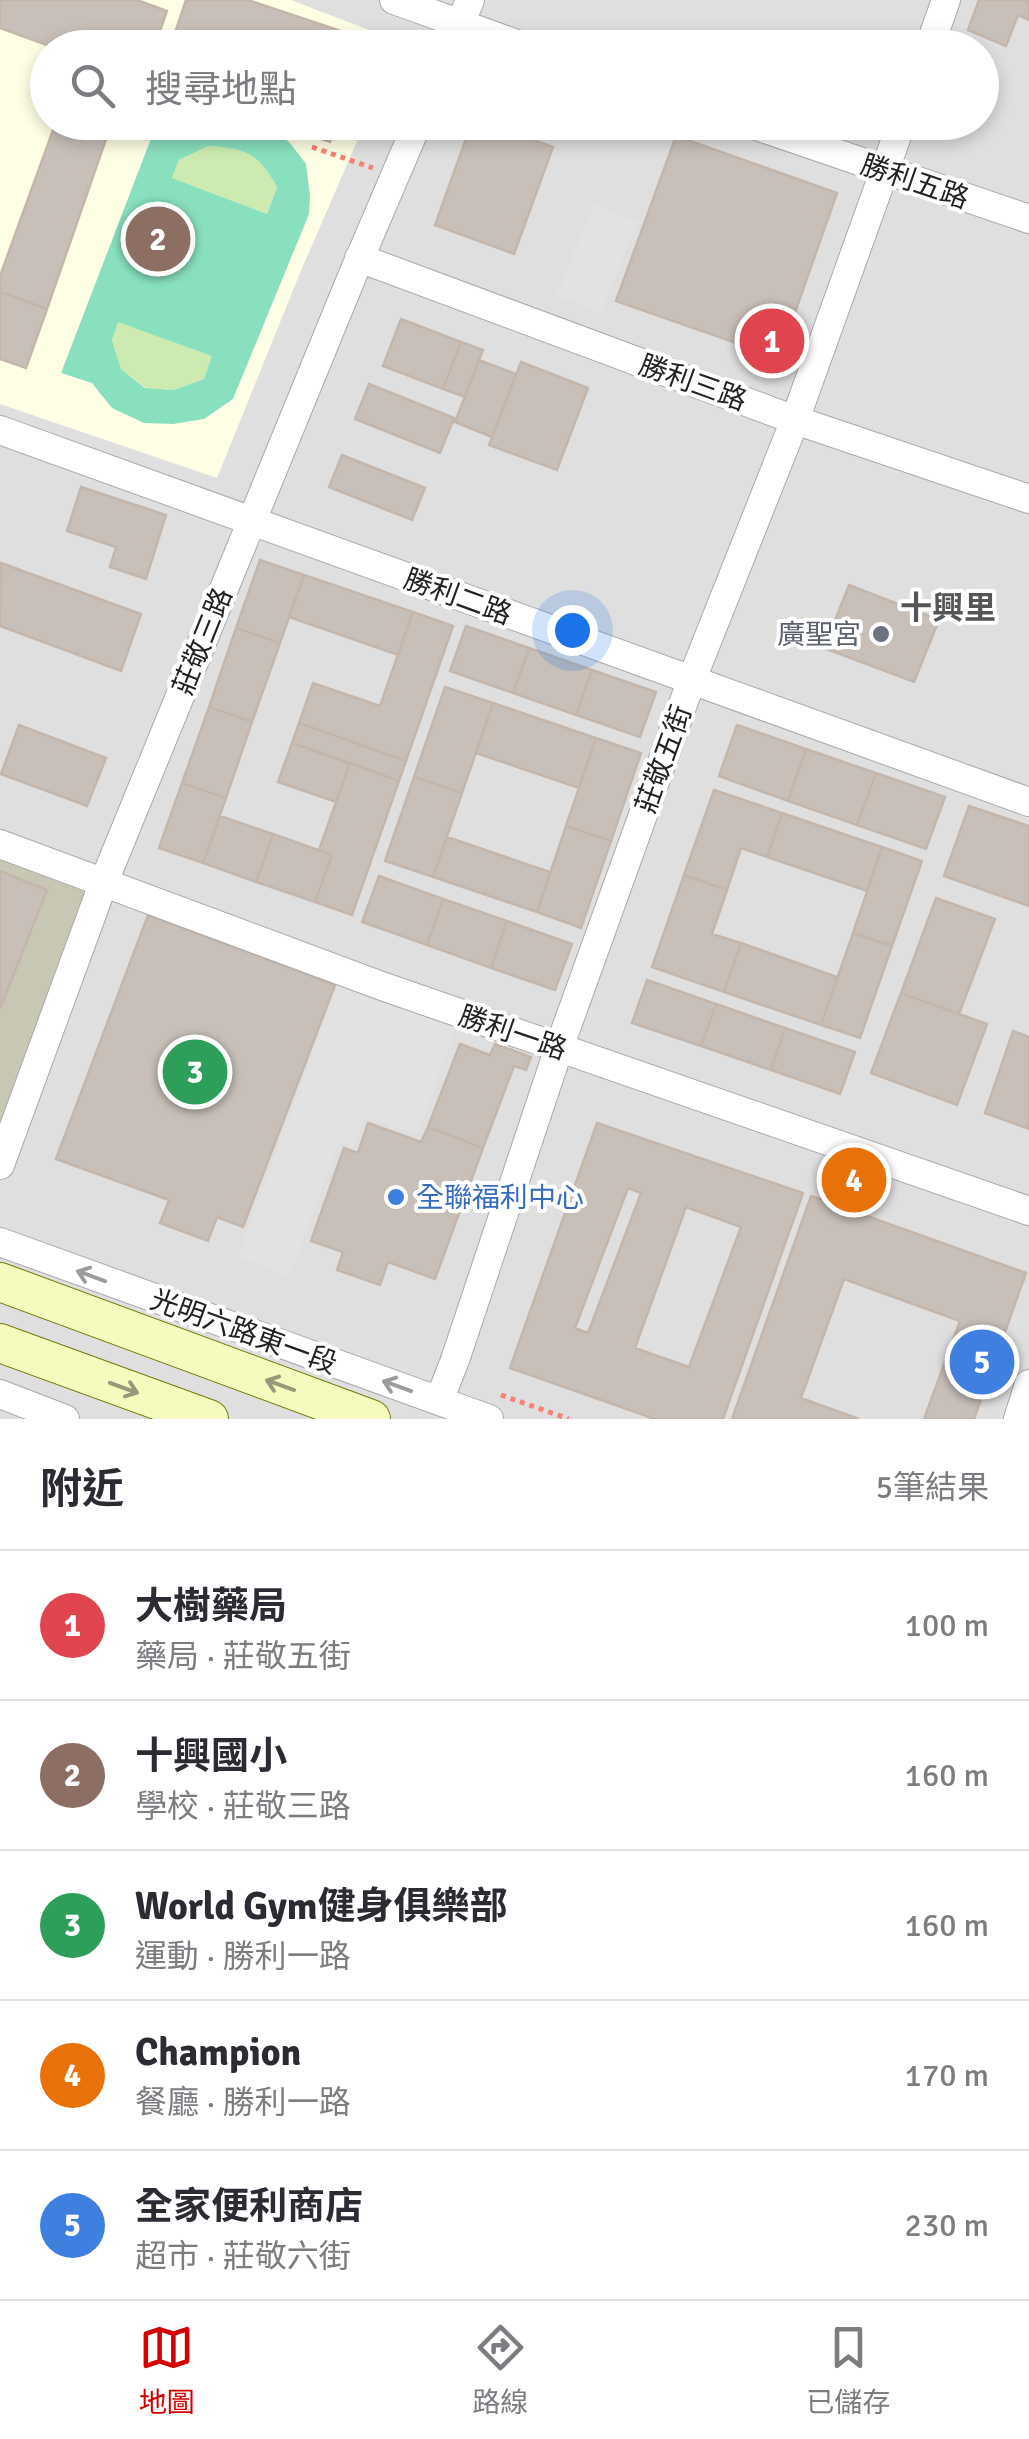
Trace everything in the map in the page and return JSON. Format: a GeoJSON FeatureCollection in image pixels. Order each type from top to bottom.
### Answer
{"type":"FeatureCollection","features":[{"type":"Feature","properties":{"kind":"main road","name":"光明六路東一段"},"geometry":{"type":"LineString","coordinates":[[0,1282],[372,1419]]}},
{"type":"Feature","properties":{"kind":"main road"},"geometry":{"type":"LineString","coordinates":[[0,1342],[208,1419]]}},
{"type":"Feature","properties":{"kind":"street"},"geometry":{"type":"LineString","coordinates":[[394,0],[460,24]]}},
{"type":"Feature","properties":{"kind":"street"},"geometry":{"type":"LineString","coordinates":[[935,30],[946,0]]}},
{"type":"Feature","properties":{"kind":"street","name":"莊敬三路"},"geometry":{"type":"LineString","coordinates":[[0,1165],[103,884],[410,140]]}},
{"type":"Feature","properties":{"kind":"street","name":"勝利五路"},"geometry":{"type":"LineString","coordinates":[[796,140],[1029,219]]}},
{"type":"Feature","properties":{"kind":"street","name":"莊敬五街"},"geometry":{"type":"LineString","coordinates":[[439,1401],[559,1048],[692,679],[795,420],[896,140]]}},
{"type":"Feature","properties":{"kind":"street","name":"勝利三路"},"geometry":{"type":"LineString","coordinates":[[360,258],[795,420],[1029,500]]}},
{"type":"Feature","properties":{"kind":"street","name":"勝利二路"},"geometry":{"type":"LineString","coordinates":[[0,430],[1029,802]]}},
{"type":"Feature","properties":{"kind":"street","name":"勝利一路"},"geometry":{"type":"LineString","coordinates":[[0,844],[379,985],[1029,1211]]}},
{"type":"Feature","properties":{"kind":"street","name":"光明六路東一段"},"geometry":{"type":"LineString","coordinates":[[0,1242],[489,1419]]}},
{"type":"Feature","properties":{"kind":"street"},"geometry":{"type":"LineString","coordinates":[[1018,1419],[1029,1384]]}},
{"type":"Feature","properties":{"kind":"street"},"geometry":{"type":"LineString","coordinates":[[0,1394],[65,1419]]}},
{"type":"Feature","properties":{"kind":"path"},"geometry":{"type":"LineString","coordinates":[[312,147],[395,176]]}},
{"type":"Feature","properties":{"kind":"shaded area"},"geometry":{"type":"Polygon","coordinates":[[[0,0],[1029,0],[1029,1419],[0,1419],[0,0]]]}},
{"type":"Feature","properties":{"kind":"shaded area"},"geometry":{"type":"Polygon","coordinates":[[[0,0],[291,0],[369,30],[30,30],[30,140],[358,140],[217,478],[0,404],[0,0]]]}},
{"type":"Feature","properties":{"kind":"shaded area"},"geometry":{"type":"Polygon","coordinates":[[[594,204],[638,222],[600,313],[557,295],[594,204]]]}},
{"type":"Feature","properties":{"kind":"shaded area"},"geometry":{"type":"Polygon","coordinates":[[[0,854],[92,890],[0,1142],[0,854]]]}},
{"type":"Feature","properties":{"kind":"shaded area"},"geometry":{"type":"Polygon","coordinates":[[[339,981],[457,1023],[417,1135],[365,1117],[354,1147],[339,1142],[290,1276],[238,1257],[339,981]]]}},
{"type":"Feature","properties":{"kind":"green space"},"geometry":{"type":"Polygon","coordinates":[[[150,140],[290,143],[306,164],[309,214],[233,399],[204,419],[144,423],[112,408],[92,383],[61,373],[150,140]],[[208,146],[179,160],[172,178],[267,214],[277,187],[257,160],[232,148],[208,146]],[[118,322],[112,340],[121,369],[145,388],[174,390],[204,379],[212,356],[118,322]]]}},
{"type":"Feature","properties":{"kind":"green space"},"geometry":{"type":"Polygon","coordinates":[[[208,146],[242,151],[264,166],[277,187],[267,214],[172,178],[179,160],[208,146]]]}},
{"type":"Feature","properties":{"kind":"green space"},"geometry":{"type":"Polygon","coordinates":[[[118,321],[213,356],[204,379],[174,390],[146,388],[121,369],[112,340],[118,321]]]}},
{"type":"Feature","properties":{"kind":"building"},"geometry":{"type":"Polygon","coordinates":[[[0,0],[137,0],[167,11],[160,30],[30,30],[30,39],[0,28],[0,0]]]}},
{"type":"Feature","properties":{"kind":"building"},"geometry":{"type":"Polygon","coordinates":[[[186,0],[248,0],[338,30],[176,30],[186,0]]]}},
{"type":"Feature","properties":{"kind":"building"},"geometry":{"type":"Polygon","coordinates":[[[979,0],[1029,0],[1029,20],[1018,15],[1006,46],[999,43],[999,30],[968,30],[979,0]]]}},
{"type":"Feature","properties":{"kind":"building"},"geometry":{"type":"Polygon","coordinates":[[[49,140],[106,140],[47,309],[0,292],[0,276],[49,140]]]}},
{"type":"Feature","properties":{"kind":"building"},"geometry":{"type":"Polygon","coordinates":[[[466,140],[534,140],[553,147],[514,254],[435,225],[466,140]]]}},
{"type":"Feature","properties":{"kind":"building"},"geometry":{"type":"Polygon","coordinates":[[[675,140],[687,140],[837,193],[779,358],[616,301],[675,140]]]}},
{"type":"Feature","properties":{"kind":"building"},"geometry":{"type":"Polygon","coordinates":[[[0,292],[47,309],[26,368],[0,359],[0,292]]]}},
{"type":"Feature","properties":{"kind":"building"},"geometry":{"type":"Polygon","coordinates":[[[401,319],[461,342],[443,389],[383,366],[401,319]]]}},
{"type":"Feature","properties":{"kind":"building"},"geometry":{"type":"Polygon","coordinates":[[[461,342],[483,350],[465,397],[443,389],[461,342]]]}},
{"type":"Feature","properties":{"kind":"building"},"geometry":{"type":"Polygon","coordinates":[[[479,360],[516,374],[492,437],[455,422],[479,360]]]}},
{"type":"Feature","properties":{"kind":"building"},"geometry":{"type":"Polygon","coordinates":[[[521,362],[588,388],[557,470],[489,445],[521,362]]]}},
{"type":"Feature","properties":{"kind":"building"},"geometry":{"type":"Polygon","coordinates":[[[369,384],[454,418],[440,453],[355,419],[369,384]]]}},
{"type":"Feature","properties":{"kind":"building"},"geometry":{"type":"Polygon","coordinates":[[[342,455],[425,488],[412,520],[329,487],[342,455]]]}},
{"type":"Feature","properties":{"kind":"building"},"geometry":{"type":"Polygon","coordinates":[[[81,487],[166,515],[146,579],[110,567],[116,547],[67,531],[81,487]]]}},
{"type":"Feature","properties":{"kind":"building"},"geometry":{"type":"Polygon","coordinates":[[[260,560],[304,575],[280,643],[236,628],[260,560]]]}},
{"type":"Feature","properties":{"kind":"building"},"geometry":{"type":"Polygon","coordinates":[[[1,563],[141,614],[121,671],[0,626],[1,563]]]}},
{"type":"Feature","properties":{"kind":"building"},"geometry":{"type":"Polygon","coordinates":[[[304,575],[413,612],[398,655],[289,617],[304,575]]]}},
{"type":"Feature","properties":{"kind":"building","name":"廣聖宮"},"geometry":{"type":"Polygon","coordinates":[[[849,585],[939,620],[914,682],[824,648],[849,585]]]}},
{"type":"Feature","properties":{"kind":"building"},"geometry":{"type":"Polygon","coordinates":[[[413,612],[453,626],[406,761],[299,723],[313,683],[380,706],[413,612]]]}},
{"type":"Feature","properties":{"kind":"building"},"geometry":{"type":"Polygon","coordinates":[[[466,626],[529,648],[513,693],[450,671],[466,626]]]}},
{"type":"Feature","properties":{"kind":"building"},"geometry":{"type":"Polygon","coordinates":[[[236,628],[280,643],[252,722],[209,707],[236,628]]]}},
{"type":"Feature","properties":{"kind":"building"},"geometry":{"type":"Polygon","coordinates":[[[529,648],[592,670],[576,715],[513,693],[529,648]]]}},
{"type":"Feature","properties":{"kind":"building"},"geometry":{"type":"Polygon","coordinates":[[[592,670],[656,692],[640,737],[576,715],[592,670]]]}},
{"type":"Feature","properties":{"kind":"building"},"geometry":{"type":"Polygon","coordinates":[[[445,687],[493,703],[462,793],[414,777],[445,687]]]}},
{"type":"Feature","properties":{"kind":"building"},"geometry":{"type":"Polygon","coordinates":[[[493,703],[596,738],[579,788],[476,753],[493,703]]]}},
{"type":"Feature","properties":{"kind":"building"},"geometry":{"type":"Polygon","coordinates":[[[209,707],[252,722],[226,798],[182,783],[209,707]]]}},
{"type":"Feature","properties":{"kind":"building"},"geometry":{"type":"Polygon","coordinates":[[[299,723],[406,761],[399,781],[292,743],[299,723]]]}},
{"type":"Feature","properties":{"kind":"building"},"geometry":{"type":"Polygon","coordinates":[[[19,725],[106,758],[87,806],[1,774],[19,725]]]}},
{"type":"Feature","properties":{"kind":"building"},"geometry":{"type":"Polygon","coordinates":[[[737,725],[806,749],[788,801],[719,776],[737,725]]]}},
{"type":"Feature","properties":{"kind":"building"},"geometry":{"type":"Polygon","coordinates":[[[596,738],[641,753],[611,841],[566,826],[596,738]]]}},
{"type":"Feature","properties":{"kind":"building"},"geometry":{"type":"Polygon","coordinates":[[[292,743],[350,763],[336,802],[278,782],[292,743]]]}},
{"type":"Feature","properties":{"kind":"building"},"geometry":{"type":"Polygon","coordinates":[[[806,749],[876,773],[857,825],[788,801],[806,749]]]}},
{"type":"Feature","properties":{"kind":"building"},"geometry":{"type":"Polygon","coordinates":[[[350,763],[399,781],[352,915],[315,902],[332,855],[319,850],[350,763]]]}},
{"type":"Feature","properties":{"kind":"building"},"geometry":{"type":"Polygon","coordinates":[[[876,773],[945,797],[926,849],[857,825],[876,773]]]}},
{"type":"Feature","properties":{"kind":"building"},"geometry":{"type":"Polygon","coordinates":[[[414,777],[462,793],[433,877],[385,861],[414,777]]]}},
{"type":"Feature","properties":{"kind":"building"},"geometry":{"type":"Polygon","coordinates":[[[182,783],[226,798],[203,863],[159,848],[182,783]]]}},
{"type":"Feature","properties":{"kind":"building"},"geometry":{"type":"Polygon","coordinates":[[[714,790],[782,813],[767,857],[741,848],[727,890],[684,875],[714,790]]]}},
{"type":"Feature","properties":{"kind":"building"},"geometry":{"type":"Polygon","coordinates":[[[969,806],[1029,826],[1029,906],[944,876],[969,806]]]}},
{"type":"Feature","properties":{"kind":"building"},"geometry":{"type":"Polygon","coordinates":[[[782,813],[882,847],[867,891],[767,857],[782,813]]]}},
{"type":"Feature","properties":{"kind":"building"},"geometry":{"type":"Polygon","coordinates":[[[220,816],[273,834],[256,882],[203,863],[220,816]]]}},
{"type":"Feature","properties":{"kind":"building"},"geometry":{"type":"Polygon","coordinates":[[[566,826],[611,841],[581,928],[537,912],[566,826]]]}},
{"type":"Feature","properties":{"kind":"building"},"geometry":{"type":"Polygon","coordinates":[[[273,834],[332,855],[315,902],[256,882],[273,834]]]}},
{"type":"Feature","properties":{"kind":"building"},"geometry":{"type":"Polygon","coordinates":[[[447,837],[550,872],[537,912],[433,877],[447,837]]]}},
{"type":"Feature","properties":{"kind":"building"},"geometry":{"type":"Polygon","coordinates":[[[882,847],[922,861],[892,946],[853,933],[882,847]]]}},
{"type":"Feature","properties":{"kind":"building"},"geometry":{"type":"Polygon","coordinates":[[[0,871],[47,890],[0,1009],[0,871]]]}},
{"type":"Feature","properties":{"kind":"building"},"geometry":{"type":"Polygon","coordinates":[[[684,875],[727,890],[712,934],[741,943],[724,992],[652,967],[684,875]]]}},
{"type":"Feature","properties":{"kind":"building"},"geometry":{"type":"Polygon","coordinates":[[[379,876],[443,899],[427,945],[362,922],[379,876]]]}},
{"type":"Feature","properties":{"kind":"building"},"geometry":{"type":"Polygon","coordinates":[[[936,898],[995,919],[959,1014],[901,993],[936,898]]]}},
{"type":"Feature","properties":{"kind":"building"},"geometry":{"type":"Polygon","coordinates":[[[443,899],[507,921],[491,968],[427,945],[443,899]]]}},
{"type":"Feature","properties":{"kind":"building"},"geometry":{"type":"Polygon","coordinates":[[[148,915],[335,985],[243,1227],[217,1217],[208,1241],[160,1223],[169,1200],[56,1159],[148,915]]]}},
{"type":"Feature","properties":{"kind":"building"},"geometry":{"type":"Polygon","coordinates":[[[507,921],[572,944],[555,990],[491,968],[507,921]]]}},
{"type":"Feature","properties":{"kind":"building"},"geometry":{"type":"Polygon","coordinates":[[[853,933],[892,946],[860,1038],[821,1025],[853,933]]]}},
{"type":"Feature","properties":{"kind":"building"},"geometry":{"type":"Polygon","coordinates":[[[741,943],[837,977],[821,1025],[724,992],[741,943]]]}},
{"type":"Feature","properties":{"kind":"building"},"geometry":{"type":"Polygon","coordinates":[[[647,980],[716,1004],[701,1046],[632,1023],[647,980]]]}},
{"type":"Feature","properties":{"kind":"building"},"geometry":{"type":"Polygon","coordinates":[[[901,993],[987,1024],[957,1105],[871,1073],[901,993]]]}},
{"type":"Feature","properties":{"kind":"building"},"geometry":{"type":"Polygon","coordinates":[[[716,1004],[785,1028],[771,1070],[701,1046],[716,1004]]]}},
{"type":"Feature","properties":{"kind":"building"},"geometry":{"type":"Polygon","coordinates":[[[785,1028],[855,1052],[840,1094],[771,1070],[785,1028]]]}},
{"type":"Feature","properties":{"kind":"building"},"geometry":{"type":"Polygon","coordinates":[[[1013,1031],[1029,1037],[1029,1129],[985,1113],[1013,1031]]]}},
{"type":"Feature","properties":{"kind":"building"},"geometry":{"type":"Polygon","coordinates":[[[460,1044],[490,1055],[495,1044],[531,1057],[526,1070],[514,1066],[483,1148],[428,1127],[460,1044]]]}},
{"type":"Feature","properties":{"kind":"building","name":"全聯福利中心"},"geometry":{"type":"Polygon","coordinates":[[[368,1123],[421,1142],[428,1127],[483,1148],[435,1279],[388,1262],[380,1285],[337,1270],[343,1252],[311,1241],[344,1148],[358,1153],[368,1123]]]}},
{"type":"Feature","properties":{"kind":"building"},"geometry":{"type":"Polygon","coordinates":[[[597,1123],[803,1193],[723,1419],[655,1419],[510,1368],[597,1123]],[[628,1188],[575,1328],[588,1333],[641,1193],[628,1188]],[[686,1207],[635,1348],[689,1367],[741,1227],[686,1207]]]}},
{"type":"Feature","properties":{"kind":"building"},"geometry":{"type":"Polygon","coordinates":[[[811,1196],[1026,1273],[974,1419],[924,1419],[960,1321],[844,1279],[801,1398],[859,1419],[732,1419],[811,1196]]]}},
{"type":"Feature","properties":{"kind":"place","name":"十興國小"},"geometry":{"type":"Point","coordinates":[158,239]}},
{"type":"Feature","properties":{"kind":"place","name":"大樹藥局"},"geometry":{"type":"Point","coordinates":[772,341]}},
{"type":"Feature","properties":{"kind":"place","name":"廣聖宮"},"geometry":{"type":"Point","coordinates":[881,634]}},
{"type":"Feature","properties":{"kind":"place","name":"World Gym健身俱樂部"},"geometry":{"type":"Point","coordinates":[195,1072]}},
{"type":"Feature","properties":{"kind":"place","name":"Champion"},"geometry":{"type":"Point","coordinates":[854,1180]}},
{"type":"Feature","properties":{"kind":"place","name":"全聯福利中心"},"geometry":{"type":"Point","coordinates":[396,1197]}},
{"type":"Feature","properties":{"kind":"place","name":"全家便利商店"},"geometry":{"type":"Point","coordinates":[982,1362]}},
{"type":"Feature","properties":{"kind":"district","name":"十興里"},"geometry":{"type":"Point","coordinates":[948,608]}}]}
